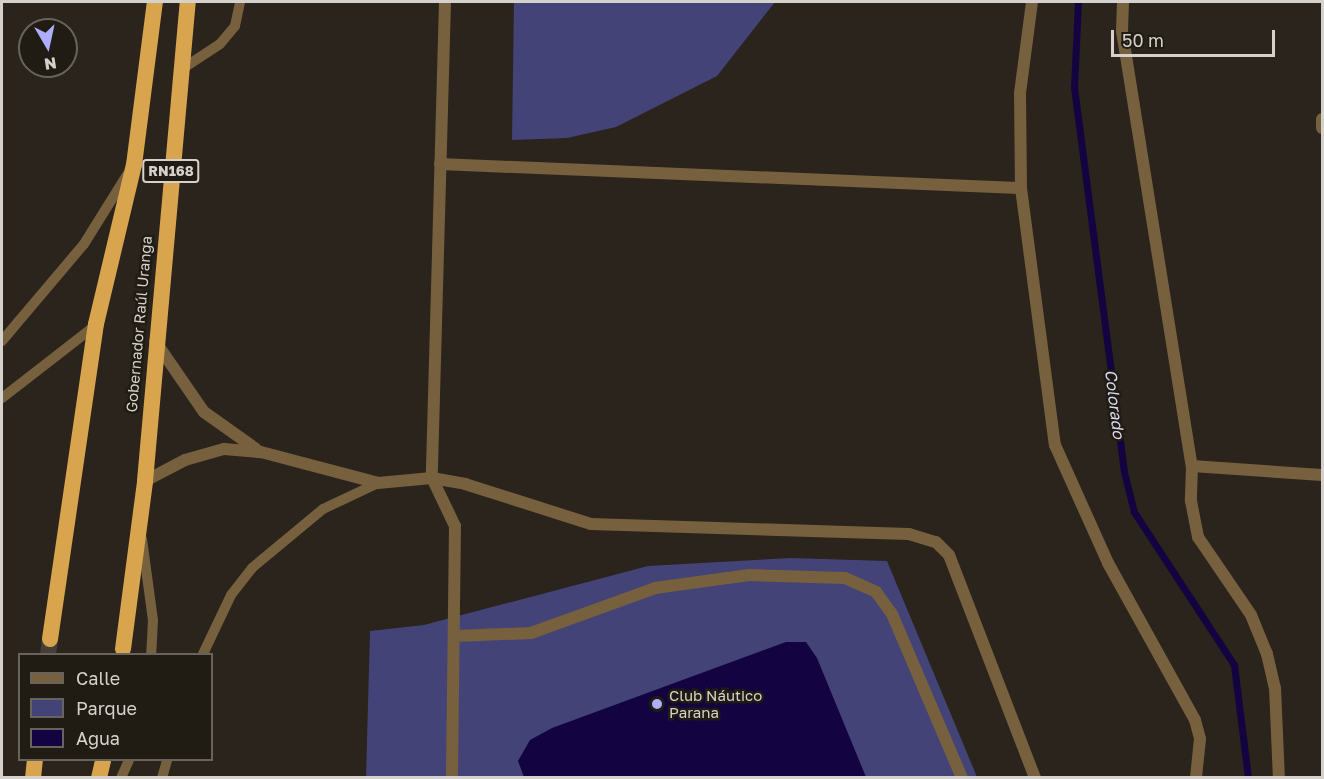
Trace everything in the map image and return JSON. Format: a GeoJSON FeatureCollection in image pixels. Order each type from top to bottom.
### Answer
{"type":"FeatureCollection","features":[{"type":"Feature","properties":{"kind":"highway","name":"Gobernador Raúl Uranga"},"geometry":{"type":"LineString","coordinates":[[50,639],[96,324],[134,165],[155,2]]}},
{"type":"Feature","properties":{"kind":"highway","name":"Gobernador Raúl Uranga"},"geometry":{"type":"LineString","coordinates":[[123,649],[140,525],[154,340],[188,2]]}},
{"type":"Feature","properties":{"kind":"highway"},"geometry":{"type":"LineString","coordinates":[[33,777],[35,761]]}},
{"type":"Feature","properties":{"kind":"highway"},"geometry":{"type":"LineString","coordinates":[[99,777],[103,761]]}},
{"type":"Feature","properties":{"kind":"street"},"geometry":{"type":"LineString","coordinates":[[445,2],[432,478],[455,526],[452,777]]}},
{"type":"Feature","properties":{"kind":"street"},"geometry":{"type":"LineString","coordinates":[[1032,2],[1020,93],[1021,188],[1055,445],[1108,563],[1195,720],[1200,739],[1196,777]]}},
{"type":"Feature","properties":{"kind":"street"},"geometry":{"type":"LineString","coordinates":[[1123,2],[1122,31],[1192,466],[1198,537],[1251,615],[1267,654],[1275,688],[1280,777]]}},
{"type":"Feature","properties":{"kind":"street"},"geometry":{"type":"LineString","coordinates":[[1323,119],[1323,128]]}},
{"type":"Feature","properties":{"kind":"street"},"geometry":{"type":"LineString","coordinates":[[440,164],[1021,188]]}},
{"type":"Feature","properties":{"kind":"street"},"geometry":{"type":"LineString","coordinates":[[154,340],[204,412],[261,452]]}},
{"type":"Feature","properties":{"kind":"street"},"geometry":{"type":"LineString","coordinates":[[144,481],[185,460],[224,449],[261,452],[378,483],[432,478],[591,524],[909,534],[936,542],[950,555],[1035,777]]}},
{"type":"Feature","properties":{"kind":"street"},"geometry":{"type":"LineString","coordinates":[[1192,466],[1323,475]]}},
{"type":"Feature","properties":{"kind":"street"},"geometry":{"type":"LineString","coordinates":[[454,636],[531,633],[655,588],[749,575],[844,578],[876,592],[892,614],[962,777]]}},
{"type":"Feature","properties":{"kind":"lane"},"geometry":{"type":"LineString","coordinates":[[182,69],[220,44],[235,26],[240,2]]}},
{"type":"Feature","properties":{"kind":"lane"},"geometry":{"type":"LineString","coordinates":[[2,341],[84,244],[134,165]]}},
{"type":"Feature","properties":{"kind":"lane"},"geometry":{"type":"LineString","coordinates":[[2,398],[96,324]]}},
{"type":"Feature","properties":{"kind":"lane"},"geometry":{"type":"LineString","coordinates":[[203,653],[231,595],[252,568],[323,509],[378,483]]}},
{"type":"Feature","properties":{"kind":"lane"},"geometry":{"type":"LineString","coordinates":[[140,525],[153,620],[151,653]]}},
{"type":"Feature","properties":{"kind":"lane"},"geometry":{"type":"LineString","coordinates":[[121,777],[128,761]]}},
{"type":"Feature","properties":{"kind":"lane"},"geometry":{"type":"LineString","coordinates":[[162,777],[166,761]]}},
{"type":"Feature","properties":{"kind":"green space"},"geometry":{"type":"Polygon","coordinates":[[[514,2],[775,2],[717,76],[616,127],[567,138],[512,140],[514,2]]]}},
{"type":"Feature","properties":{"kind":"green space","name":"Club Náutico Parana"},"geometry":{"type":"Polygon","coordinates":[[[791,558],[887,561],[977,777],[366,778],[370,631],[424,625],[648,566],[791,558]]]}},
{"type":"Feature","properties":{"kind":"water"},"geometry":{"type":"Polygon","coordinates":[[[786,642],[806,642],[817,658],[866,777],[524,777],[518,761],[530,740],[552,728],[786,642]]]}},
{"type":"Feature","properties":{"kind":"waterway","name":"Colorado"},"geometry":{"type":"LineString","coordinates":[[1078,2],[1074,87],[1124,472],[1134,512],[1234,665],[1248,778]]}},
{"type":"Feature","properties":{"kind":"tunnel"},"geometry":{"type":"LineString","coordinates":[[48,653],[50,639]]}},
{"type":"Feature","properties":{"kind":"place","name":"Club Náutico Parana"},"geometry":{"type":"Point","coordinates":[657,704]}}]}
